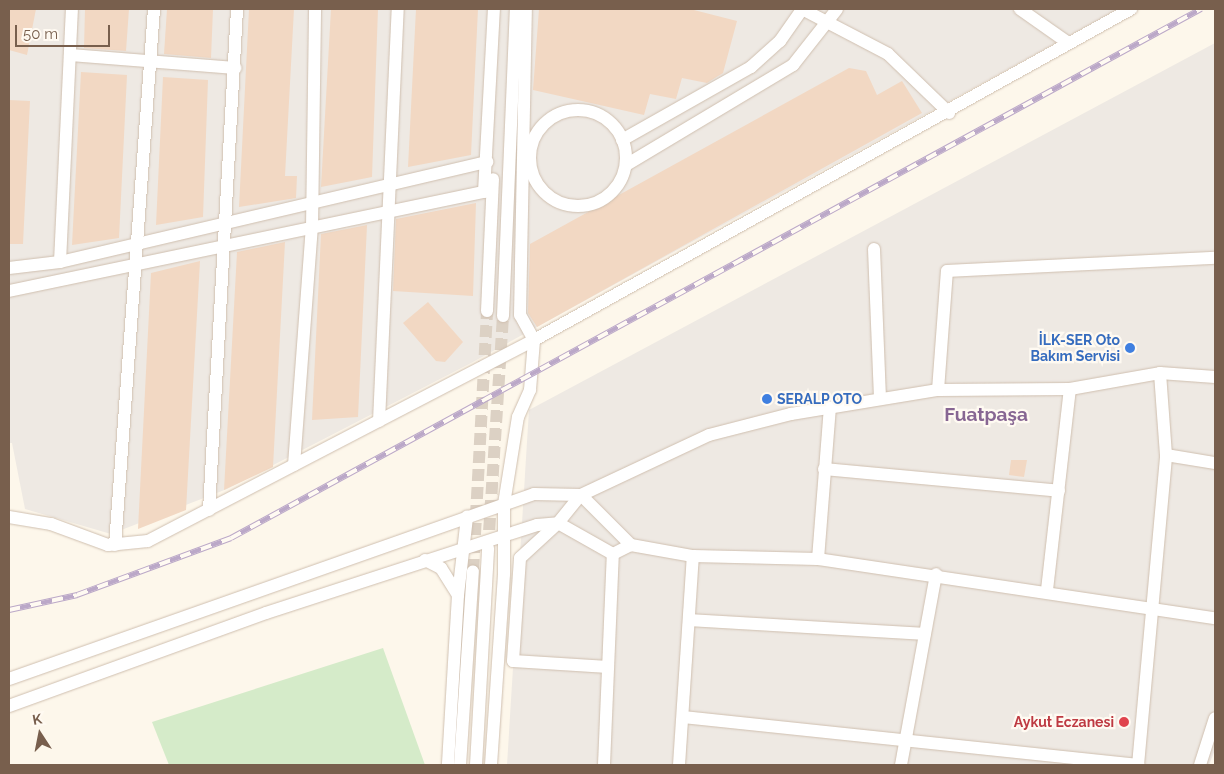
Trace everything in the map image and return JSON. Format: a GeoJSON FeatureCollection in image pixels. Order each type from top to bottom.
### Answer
{"type":"FeatureCollection","features":[{"type":"Feature","properties":{"kind":"street"},"geometry":{"type":"LineString","coordinates":[[60,262],[72,9]]}},
{"type":"Feature","properties":{"kind":"street"},"geometry":{"type":"LineString","coordinates":[[115,545],[139,244],[154,9]]}},
{"type":"Feature","properties":{"kind":"street"},"geometry":{"type":"LineString","coordinates":[[209,510],[228,223],[237,9]]}},
{"type":"Feature","properties":{"kind":"street"},"geometry":{"type":"LineString","coordinates":[[294,465],[312,228],[310,204],[315,9]]}},
{"type":"Feature","properties":{"kind":"street"},"geometry":{"type":"LineString","coordinates":[[379,421],[398,9]]}},
{"type":"Feature","properties":{"kind":"street"},"geometry":{"type":"LineString","coordinates":[[9,291],[484,192],[494,9]]}},
{"type":"Feature","properties":{"kind":"street"},"geometry":{"type":"LineString","coordinates":[[487,311],[501,9]]}},
{"type":"Feature","properties":{"kind":"street"},"geometry":{"type":"LineString","coordinates":[[503,316],[516,9]]}},
{"type":"Feature","properties":{"kind":"street"},"geometry":{"type":"LineString","coordinates":[[491,765],[505,536],[504,504],[518,417],[530,390],[534,340],[520,315],[526,9]]}},
{"type":"Feature","properties":{"kind":"street"},"geometry":{"type":"LineString","coordinates":[[622,140],[751,68],[780,41],[802,9],[830,20],[888,54],[949,113]]}},
{"type":"Feature","properties":{"kind":"street"},"geometry":{"type":"LineString","coordinates":[[626,165],[622,140],[601,116],[570,111],[542,127],[533,141],[531,165],[540,187],[551,198],[582,206],[611,193],[626,165],[793,65],[837,9]]}},
{"type":"Feature","properties":{"kind":"street"},"geometry":{"type":"LineString","coordinates":[[1020,9],[1067,42]]}},
{"type":"Feature","properties":{"kind":"street"},"geometry":{"type":"LineString","coordinates":[[9,517],[51,524],[115,545],[148,541],[534,340],[949,113],[1067,42],[1131,9]]}},
{"type":"Feature","properties":{"kind":"street"},"geometry":{"type":"LineString","coordinates":[[70,56],[235,68]]}},
{"type":"Feature","properties":{"kind":"street"},"geometry":{"type":"LineString","coordinates":[[9,268],[60,262],[487,162]]}},
{"type":"Feature","properties":{"kind":"street"},"geometry":{"type":"LineString","coordinates":[[874,249],[880,399]]}},
{"type":"Feature","properties":{"kind":"street"},"geometry":{"type":"LineString","coordinates":[[938,390],[947,271],[1215,258]]}},
{"type":"Feature","properties":{"kind":"street"},"geometry":{"type":"LineString","coordinates":[[608,667],[513,661],[520,558],[558,523],[581,495],[709,435],[830,408],[938,390],[1070,389],[1160,373],[1215,377]]}},
{"type":"Feature","properties":{"kind":"street"},"geometry":{"type":"LineString","coordinates":[[683,717],[906,738],[1138,765],[1150,606],[1166,455],[1160,373]]}},
{"type":"Feature","properties":{"kind":"street"},"geometry":{"type":"LineString","coordinates":[[1047,590],[1070,389]]}},
{"type":"Feature","properties":{"kind":"street"},"geometry":{"type":"LineString","coordinates":[[818,559],[830,408]]}},
{"type":"Feature","properties":{"kind":"street"},"geometry":{"type":"LineString","coordinates":[[1166,455],[1215,463]]}},
{"type":"Feature","properties":{"kind":"street"},"geometry":{"type":"LineString","coordinates":[[824,469],[1059,491]]}},
{"type":"Feature","properties":{"kind":"street"},"geometry":{"type":"LineString","coordinates":[[9,679],[534,494],[581,495],[631,545],[693,556],[818,559],[1047,590],[1215,618]]}},
{"type":"Feature","properties":{"kind":"street"},"geometry":{"type":"LineString","coordinates":[[448,765],[458,595],[467,517]]}},
{"type":"Feature","properties":{"kind":"street"},"geometry":{"type":"LineString","coordinates":[[9,706],[425,560],[537,525],[558,523],[613,554]]}},
{"type":"Feature","properties":{"kind":"street"},"geometry":{"type":"LineString","coordinates":[[613,554],[631,545]]}},
{"type":"Feature","properties":{"kind":"street"},"geometry":{"type":"LineString","coordinates":[[476,765],[488,548]]}},
{"type":"Feature","properties":{"kind":"street"},"geometry":{"type":"LineString","coordinates":[[604,765],[613,554]]}},
{"type":"Feature","properties":{"kind":"street"},"geometry":{"type":"LineString","coordinates":[[679,765],[693,556]]}},
{"type":"Feature","properties":{"kind":"street"},"geometry":{"type":"LineString","coordinates":[[425,560],[441,568],[458,595]]}},
{"type":"Feature","properties":{"kind":"street"},"geometry":{"type":"LineString","coordinates":[[460,765],[473,571]]}},
{"type":"Feature","properties":{"kind":"street"},"geometry":{"type":"LineString","coordinates":[[901,765],[936,574]]}},
{"type":"Feature","properties":{"kind":"street"},"geometry":{"type":"LineString","coordinates":[[690,620],[924,634]]}},
{"type":"Feature","properties":{"kind":"street"},"geometry":{"type":"LineString","coordinates":[[1200,765],[1215,718]]}},
{"type":"Feature","properties":{"kind":"shaded area"},"geometry":{"type":"Polygon","coordinates":[[[9,9],[1118,9],[471,363],[227,489],[111,534],[25,509],[12,443],[9,443],[9,9]]]}},
{"type":"Feature","properties":{"kind":"shaded area"},"geometry":{"type":"Polygon","coordinates":[[[1215,43],[1215,750],[1209,765],[507,765],[529,410],[1215,43]]]}},
{"type":"Feature","properties":{"kind":"green space"},"geometry":{"type":"Polygon","coordinates":[[[383,648],[425,765],[169,765],[152,722],[383,648]]]}},
{"type":"Feature","properties":{"kind":"building"},"geometry":{"type":"Polygon","coordinates":[[[9,9],[36,9],[27,55],[9,50],[9,9]]]}},
{"type":"Feature","properties":{"kind":"building"},"geometry":{"type":"Polygon","coordinates":[[[85,9],[129,9],[126,51],[84,48],[85,9]]]}},
{"type":"Feature","properties":{"kind":"building"},"geometry":{"type":"Polygon","coordinates":[[[167,9],[213,9],[211,58],[164,54],[167,9]]]}},
{"type":"Feature","properties":{"kind":"building"},"geometry":{"type":"Polygon","coordinates":[[[249,9],[294,9],[285,176],[297,176],[296,198],[239,207],[249,9]]]}},
{"type":"Feature","properties":{"kind":"building"},"geometry":{"type":"Polygon","coordinates":[[[331,9],[378,9],[372,177],[321,187],[331,9]]]}},
{"type":"Feature","properties":{"kind":"building"},"geometry":{"type":"Polygon","coordinates":[[[416,9],[478,9],[471,155],[408,167],[416,9]]]}},
{"type":"Feature","properties":{"kind":"building"},"geometry":{"type":"Polygon","coordinates":[[[539,9],[690,9],[737,21],[723,73],[707,83],[682,78],[676,99],[650,94],[644,115],[533,90],[539,9]]]}},
{"type":"Feature","properties":{"kind":"building"},"geometry":{"type":"Polygon","coordinates":[[[849,68],[866,71],[877,95],[902,81],[922,113],[537,327],[528,313],[530,244],[849,68]]]}},
{"type":"Feature","properties":{"kind":"building"},"geometry":{"type":"Polygon","coordinates":[[[81,72],[127,75],[119,238],[72,245],[81,72]]]}},
{"type":"Feature","properties":{"kind":"building"},"geometry":{"type":"Polygon","coordinates":[[[163,77],[208,80],[203,217],[156,225],[163,77]]]}},
{"type":"Feature","properties":{"kind":"building"},"geometry":{"type":"Polygon","coordinates":[[[9,100],[30,101],[23,244],[9,244],[9,100]]]}},
{"type":"Feature","properties":{"kind":"building"},"geometry":{"type":"Polygon","coordinates":[[[476,203],[473,296],[393,291],[396,219],[476,203]]]}},
{"type":"Feature","properties":{"kind":"building"},"geometry":{"type":"Polygon","coordinates":[[[367,225],[358,417],[312,420],[321,234],[367,225]]]}},
{"type":"Feature","properties":{"kind":"building"},"geometry":{"type":"Polygon","coordinates":[[[285,242],[273,467],[224,490],[237,252],[285,242]]]}},
{"type":"Feature","properties":{"kind":"building"},"geometry":{"type":"Polygon","coordinates":[[[200,261],[186,510],[138,529],[151,273],[200,261]]]}},
{"type":"Feature","properties":{"kind":"building"},"geometry":{"type":"Polygon","coordinates":[[[428,302],[463,342],[445,362],[436,361],[403,323],[428,302]]]}},
{"type":"Feature","properties":{"kind":"building"},"geometry":{"type":"Polygon","coordinates":[[[1011,460],[1027,460],[1024,477],[1009,475],[1011,460]]]}},
{"type":"Feature","properties":{"kind":"tunnel"},"geometry":{"type":"LineString","coordinates":[[473,571],[487,311]]}},
{"type":"Feature","properties":{"kind":"tunnel"},"geometry":{"type":"LineString","coordinates":[[488,548],[503,316]]}},
{"type":"Feature","properties":{"kind":"railway"},"geometry":{"type":"LineString","coordinates":[[9,610],[77,595],[231,538],[1201,9]]}},
{"type":"Feature","properties":{"kind":"place","name":"İLK-SER Oto Bakım Servisi"},"geometry":{"type":"Point","coordinates":[1130,348]}},
{"type":"Feature","properties":{"kind":"place","name":"SERALP OTO"},"geometry":{"type":"Point","coordinates":[767,399]}},
{"type":"Feature","properties":{"kind":"place","name":"Aykut Eczanesi"},"geometry":{"type":"Point","coordinates":[1124,722]}},
{"type":"Feature","properties":{"kind":"district","name":"Fuatpaşa"},"geometry":{"type":"Point","coordinates":[986,415]}}]}
